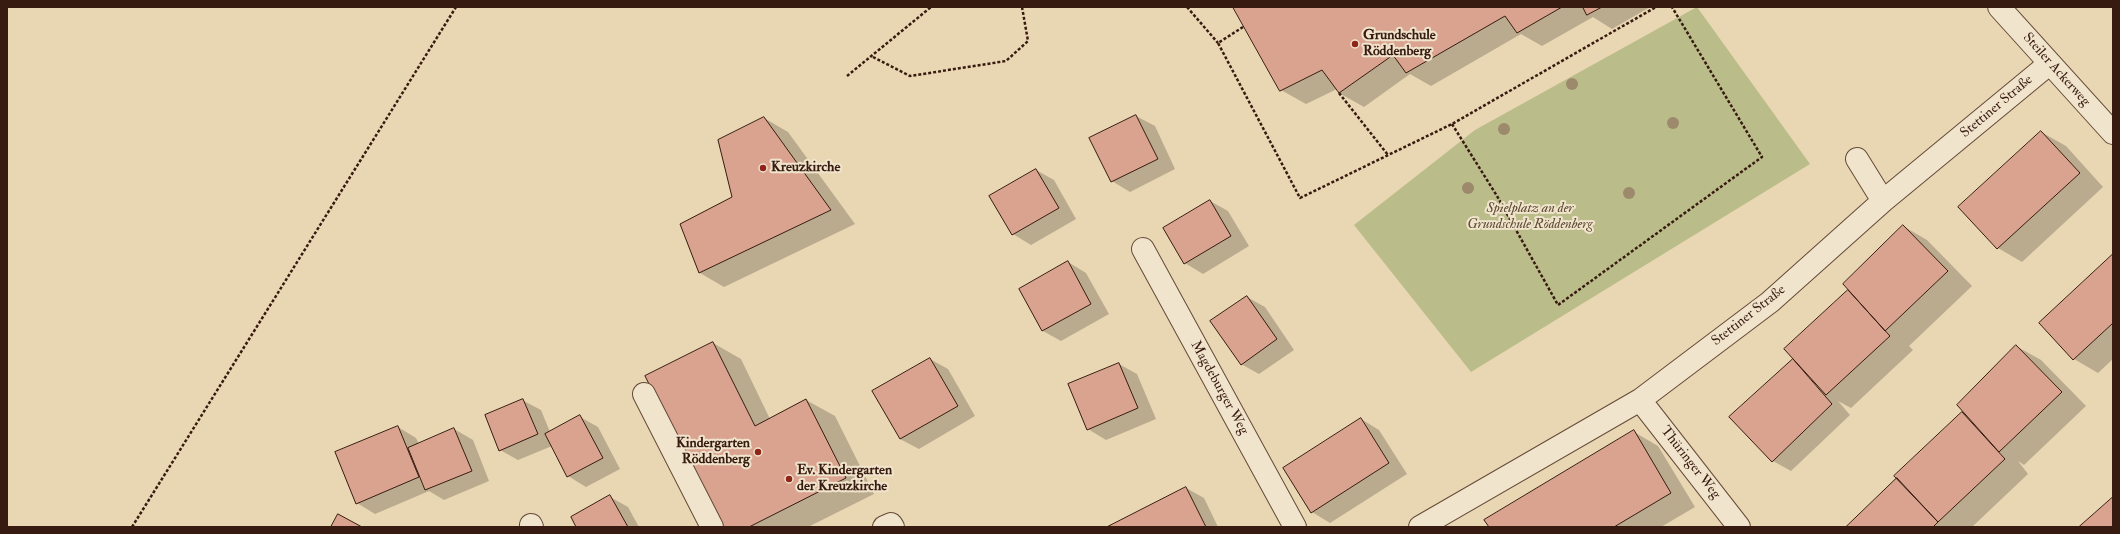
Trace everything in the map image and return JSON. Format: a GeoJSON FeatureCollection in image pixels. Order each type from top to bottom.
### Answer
{"type":"FeatureCollection","features":[{"type":"Feature","properties":{"kind":"street","name":"Steiler Ackerweg"},"geometry":{"type":"LineString","coordinates":[[1999,7],[2113,133]]}},
{"type":"Feature","properties":{"kind":"street","name":"Stettiner Straße"},"geometry":{"type":"LineString","coordinates":[[1420,527],[1640,400],[1770,302],[1883,201],[2049,64]]}},
{"type":"Feature","properties":{"kind":"street"},"geometry":{"type":"LineString","coordinates":[[1857,159],[1883,201]]}},
{"type":"Feature","properties":{"kind":"street","name":"Magdeburger Weg"},"geometry":{"type":"LineString","coordinates":[[1143,249],[1295,527]]}},
{"type":"Feature","properties":{"kind":"street"},"geometry":{"type":"LineString","coordinates":[[644,394],[712,527]]}},
{"type":"Feature","properties":{"kind":"street","name":"Thüringer Weg"},"geometry":{"type":"LineString","coordinates":[[1640,400],[1739,527]]}},
{"type":"Feature","properties":{"kind":"path"},"geometry":{"type":"LineString","coordinates":[[132,527],[456,7]]}},
{"type":"Feature","properties":{"kind":"path"},"geometry":{"type":"LineString","coordinates":[[847,76],[873,57],[932,7]]}},
{"type":"Feature","properties":{"kind":"path"},"geometry":{"type":"LineString","coordinates":[[873,57],[910,76],[1006,61],[1028,41],[1022,7]]}},
{"type":"Feature","properties":{"kind":"path"},"geometry":{"type":"LineString","coordinates":[[1188,7],[1218,43],[1300,198],[1452,124],[1656,7]]}},
{"type":"Feature","properties":{"kind":"path"},"geometry":{"type":"LineString","coordinates":[[1452,124],[1497,196],[1558,305],[1762,158],[1672,7]]}},
{"type":"Feature","properties":{"kind":"path"},"geometry":{"type":"LineString","coordinates":[[1218,43],[1243,27]]}},
{"type":"Feature","properties":{"kind":"path"},"geometry":{"type":"LineString","coordinates":[[1339,93],[1388,155]]}},
{"type":"Feature","properties":{"kind":"green space","name":"Spielplatz an der Grundschule Röddenberg"},"geometry":{"type":"Polygon","coordinates":[[[1697,7],[1810,164],[1471,372],[1354,225],[1475,130],[1697,7]]]}},
{"type":"Feature","properties":{"kind":"building","name":"Grundschule Röddenberg"},"geometry":{"type":"Polygon","coordinates":[[[1233,7],[1562,7],[1517,33],[1505,16],[1406,73],[1393,55],[1339,93],[1322,70],[1280,91],[1233,7]]]}},
{"type":"Feature","properties":{"kind":"building"},"geometry":{"type":"Polygon","coordinates":[[[1583,7],[1602,7],[1587,15],[1583,7]]]}},
{"type":"Feature","properties":{"kind":"building"},"geometry":{"type":"Polygon","coordinates":[[[1136,115],[1158,159],[1111,182],[1089,138],[1136,115]]]}},
{"type":"Feature","properties":{"kind":"building","name":"Kreuzkirche"},"geometry":{"type":"Polygon","coordinates":[[[764,117],[831,210],[699,273],[680,224],[732,197],[718,140],[764,117]]]}},
{"type":"Feature","properties":{"kind":"building"},"geometry":{"type":"Polygon","coordinates":[[[2041,131],[2080,173],[1997,249],[1958,207],[2041,131]]]}},
{"type":"Feature","properties":{"kind":"building"},"geometry":{"type":"Polygon","coordinates":[[[1036,169],[1059,208],[1012,235],[989,196],[1036,169]]]}},
{"type":"Feature","properties":{"kind":"building"},"geometry":{"type":"Polygon","coordinates":[[[1210,200],[1231,236],[1184,264],[1163,228],[1210,200]]]}},
{"type":"Feature","properties":{"kind":"building"},"geometry":{"type":"Polygon","coordinates":[[[1903,225],[1948,271],[1885,331],[1843,284],[1903,225]]]}},
{"type":"Feature","properties":{"kind":"building"},"geometry":{"type":"Polygon","coordinates":[[[2113,254],[2113,323],[2073,360],[2039,323],[2113,254]]]}},
{"type":"Feature","properties":{"kind":"building"},"geometry":{"type":"Polygon","coordinates":[[[1068,261],[1091,304],[1042,331],[1019,289],[1068,261]]]}},
{"type":"Feature","properties":{"kind":"building"},"geometry":{"type":"Polygon","coordinates":[[[1848,290],[1890,336],[1826,395],[1784,349],[1848,290]]]}},
{"type":"Feature","properties":{"kind":"building"},"geometry":{"type":"Polygon","coordinates":[[[1247,296],[1277,339],[1241,365],[1210,321],[1247,296]]]}},
{"type":"Feature","properties":{"kind":"building","name":"Kindergarten Röddenberg"},"geometry":{"type":"Polygon","coordinates":[[[713,342],[755,426],[806,399],[846,478],[749,527],[721,527],[645,376],[713,342]]]}},
{"type":"Feature","properties":{"kind":"building"},"geometry":{"type":"Polygon","coordinates":[[[2016,345],[2062,392],[1999,452],[1957,405],[2016,345]]]}},
{"type":"Feature","properties":{"kind":"building"},"geometry":{"type":"Polygon","coordinates":[[[930,358],[958,406],[900,439],[872,391],[930,358]]]}},
{"type":"Feature","properties":{"kind":"building"},"geometry":{"type":"Polygon","coordinates":[[[1793,359],[1832,404],[1772,462],[1729,417],[1793,359]]]}},
{"type":"Feature","properties":{"kind":"building"},"geometry":{"type":"Polygon","coordinates":[[[1119,363],[1138,408],[1087,430],[1068,384],[1119,363]]]}},
{"type":"Feature","properties":{"kind":"building"},"geometry":{"type":"Polygon","coordinates":[[[523,399],[538,434],[499,451],[485,415],[523,399]]]}},
{"type":"Feature","properties":{"kind":"building"},"geometry":{"type":"Polygon","coordinates":[[[1962,412],[2005,459],[1938,522],[1894,476],[1962,412]]]}},
{"type":"Feature","properties":{"kind":"building"},"geometry":{"type":"Polygon","coordinates":[[[580,415],[603,458],[567,477],[545,434],[580,415]]]}},
{"type":"Feature","properties":{"kind":"building"},"geometry":{"type":"Polygon","coordinates":[[[1361,418],[1389,463],[1311,513],[1283,468],[1361,418]]]}},
{"type":"Feature","properties":{"kind":"building"},"geometry":{"type":"Polygon","coordinates":[[[398,426],[419,477],[356,504],[335,452],[398,426]]]}},
{"type":"Feature","properties":{"kind":"building"},"geometry":{"type":"Polygon","coordinates":[[[454,428],[472,471],[425,490],[408,448],[454,428]]]}},
{"type":"Feature","properties":{"kind":"building"},"geometry":{"type":"Polygon","coordinates":[[[1634,430],[1671,493],[1614,527],[1489,527],[1484,520],[1634,430]]]}},
{"type":"Feature","properties":{"kind":"building"},"geometry":{"type":"Polygon","coordinates":[[[1897,478],[1938,522],[1933,527],[1846,527],[1897,478]]]}},
{"type":"Feature","properties":{"kind":"building"},"geometry":{"type":"Polygon","coordinates":[[[1186,487],[1206,527],[1107,527],[1186,487]]]}},
{"type":"Feature","properties":{"kind":"building"},"geometry":{"type":"Polygon","coordinates":[[[610,495],[628,527],[576,527],[571,517],[610,495]]]}},
{"type":"Feature","properties":{"kind":"building"},"geometry":{"type":"Polygon","coordinates":[[[2113,497],[2113,527],[2079,527],[2113,497]]]}},
{"type":"Feature","properties":{"kind":"building"},"geometry":{"type":"Polygon","coordinates":[[[338,514],[362,527],[331,527],[338,514]]]}},
{"type":"Feature","properties":{"kind":"place","name":"Grundschule Röddenberg"},"geometry":{"type":"Point","coordinates":[1355,44]}},
{"type":"Feature","properties":{"kind":"place","name":"Kreuzkirche"},"geometry":{"type":"Point","coordinates":[763,168]}},
{"type":"Feature","properties":{"kind":"place","name":"Kindergarten Röddenberg"},"geometry":{"type":"Point","coordinates":[758,452]}},
{"type":"Feature","properties":{"kind":"place","name":"Ev. Kindergarten der Kreuzkirche"},"geometry":{"type":"Point","coordinates":[789,479]}}]}
